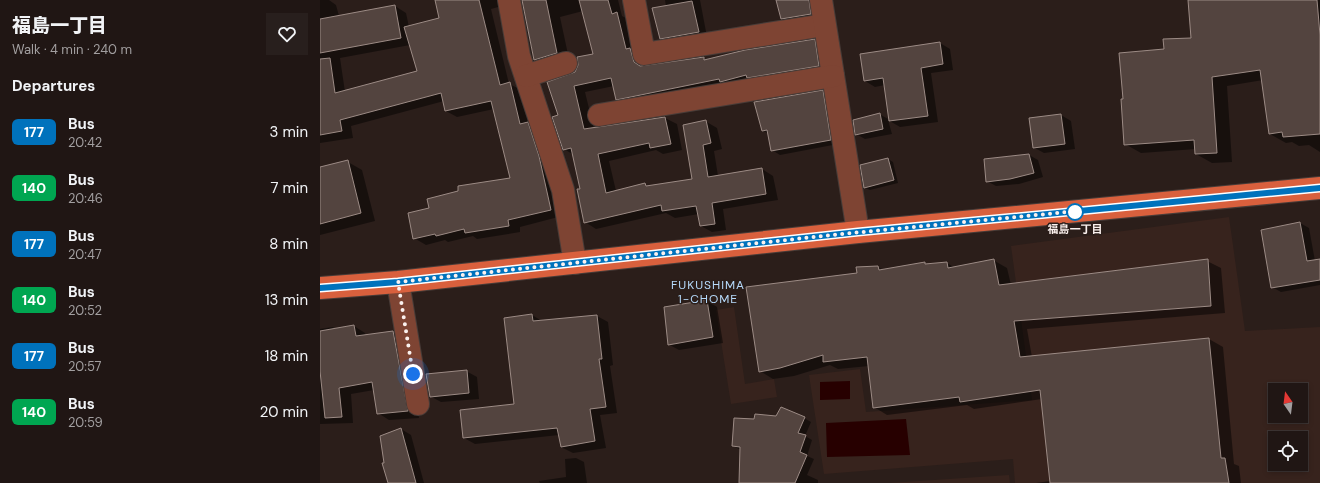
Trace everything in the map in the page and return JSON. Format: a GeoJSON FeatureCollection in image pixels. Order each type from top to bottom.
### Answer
{"type":"FeatureCollection","features":[{"type":"Feature","properties":{"kind":"main road"},"geometry":{"type":"LineString","coordinates":[[320,288],[398,282],[858,232],[1320,188]]}},
{"type":"Feature","properties":{"kind":"street"},"geometry":{"type":"LineString","coordinates":[[509,0],[519,56],[563,190],[575,263]]}},
{"type":"Feature","properties":{"kind":"street"},"geometry":{"type":"LineString","coordinates":[[634,0],[644,54],[824,24]]}},
{"type":"Feature","properties":{"kind":"street"},"geometry":{"type":"LineString","coordinates":[[821,0],[858,232]]}},
{"type":"Feature","properties":{"kind":"street"},"geometry":{"type":"LineString","coordinates":[[526,76],[566,63]]}},
{"type":"Feature","properties":{"kind":"street"},"geometry":{"type":"LineString","coordinates":[[599,115],[832,76]]}},
{"type":"Feature","properties":{"kind":"street"},"geometry":{"type":"LineString","coordinates":[[398,282],[418,404]]}},
{"type":"Feature","properties":{"kind":"shaded area"},"geometry":{"type":"Polygon","coordinates":[[[1229,217],[1245,331],[1320,327],[1320,483],[1015,483],[1013,459],[824,474],[809,375],[860,369],[866,412],[1032,400],[1011,246],[1229,217]]]}},
{"type":"Feature","properties":{"kind":"shaded area"},"geometry":{"type":"Polygon","coordinates":[[[734,307],[745,384],[774,379],[777,397],[731,404],[716,310],[734,307]]]}},
{"type":"Feature","properties":{"kind":"shaded area"},"geometry":{"type":"Polygon","coordinates":[[[850,381],[850,399],[820,400],[820,382],[850,381]]]}},
{"type":"Feature","properties":{"kind":"shaded area"},"geometry":{"type":"Polygon","coordinates":[[[906,419],[910,455],[827,457],[826,423],[906,419]]]}},
{"type":"Feature","properties":{"kind":"shaded area"},"geometry":{"type":"Polygon","coordinates":[[[1009,475],[1010,483],[889,483],[1009,475]]]}},
{"type":"Feature","properties":{"kind":"building"},"geometry":{"type":"Polygon","coordinates":[[[435,0],[479,0],[500,85],[510,82],[520,124],[528,122],[539,156],[551,210],[508,220],[509,226],[465,233],[464,229],[436,236],[435,234],[413,239],[408,213],[429,208],[427,199],[458,191],[458,186],[510,178],[491,101],[445,111],[441,93],[340,120],[342,131],[320,135],[320,59],[330,58],[335,93],[417,71],[404,27],[439,18],[435,0]]]}},
{"type":"Feature","properties":{"kind":"building"},"geometry":{"type":"Polygon","coordinates":[[[522,0],[546,0],[557,53],[534,60],[522,0]]]}},
{"type":"Feature","properties":{"kind":"building"},"geometry":{"type":"Polygon","coordinates":[[[579,0],[608,0],[612,14],[617,12],[626,49],[630,48],[634,62],[640,66],[704,57],[704,60],[745,50],[815,39],[819,66],[747,78],[746,75],[720,82],[719,79],[616,100],[611,78],[574,86],[584,129],[665,117],[671,144],[650,148],[649,143],[598,154],[606,193],[645,183],[646,186],[692,179],[683,125],[706,120],[711,143],[703,145],[708,177],[762,168],[766,194],[712,203],[715,224],[700,226],[696,206],[662,211],[661,205],[584,223],[577,189],[580,189],[571,148],[563,150],[552,117],[558,115],[547,82],[575,72],[578,65],[577,57],[593,54],[579,0]]]}},
{"type":"Feature","properties":{"kind":"building"},"geometry":{"type":"Polygon","coordinates":[[[776,0],[809,0],[811,14],[781,19],[776,0]]]}},
{"type":"Feature","properties":{"kind":"building"},"geometry":{"type":"Polygon","coordinates":[[[1188,0],[1317,0],[1320,35],[1320,134],[1283,137],[1282,132],[1269,134],[1260,70],[1212,77],[1217,153],[1195,154],[1194,140],[1124,145],[1121,99],[1123,99],[1119,53],[1164,49],[1163,39],[1191,38],[1188,0]]]}},
{"type":"Feature","properties":{"kind":"building"},"geometry":{"type":"Polygon","coordinates":[[[692,1],[699,32],[660,39],[652,8],[692,1]]]}},
{"type":"Feature","properties":{"kind":"building"},"geometry":{"type":"Polygon","coordinates":[[[395,5],[401,38],[320,53],[320,19],[395,5]]]}},
{"type":"Feature","properties":{"kind":"building"},"geometry":{"type":"Polygon","coordinates":[[[940,42],[943,64],[921,68],[928,116],[889,121],[883,78],[864,81],[860,54],[940,42]]]}},
{"type":"Feature","properties":{"kind":"building"},"geometry":{"type":"Polygon","coordinates":[[[823,90],[831,140],[771,151],[767,130],[762,131],[754,102],[823,90]]]}},
{"type":"Feature","properties":{"kind":"building"},"geometry":{"type":"Polygon","coordinates":[[[880,113],[883,129],[855,135],[853,120],[880,113]]]}},
{"type":"Feature","properties":{"kind":"building"},"geometry":{"type":"Polygon","coordinates":[[[1061,114],[1065,144],[1033,148],[1029,118],[1061,114]]]}},
{"type":"Feature","properties":{"kind":"building"},"geometry":{"type":"Polygon","coordinates":[[[1029,154],[1034,173],[1010,179],[986,182],[984,159],[1029,154]]]}},
{"type":"Feature","properties":{"kind":"building"},"geometry":{"type":"Polygon","coordinates":[[[888,158],[894,180],[864,188],[860,165],[888,158]]]}},
{"type":"Feature","properties":{"kind":"building"},"geometry":{"type":"Polygon","coordinates":[[[348,160],[361,213],[320,224],[320,167],[348,160]]]}},
{"type":"Feature","properties":{"kind":"building"},"geometry":{"type":"Polygon","coordinates":[[[1300,222],[1307,261],[1320,259],[1320,280],[1271,288],[1261,230],[1300,222]]]}},
{"type":"Feature","properties":{"kind":"building"},"geometry":{"type":"Polygon","coordinates":[[[994,259],[999,285],[1208,259],[1211,306],[1014,321],[1020,357],[1209,338],[1221,458],[1225,458],[1229,483],[1050,483],[1040,390],[960,402],[959,397],[873,408],[867,357],[823,362],[823,355],[780,368],[759,372],[746,287],[857,273],[856,267],[878,266],[879,270],[925,262],[925,264],[947,262],[948,268],[994,259]]]}},
{"type":"Feature","properties":{"kind":"building"},"geometry":{"type":"Polygon","coordinates":[[[707,300],[713,337],[668,345],[664,307],[707,300]]]}},
{"type":"Feature","properties":{"kind":"building"},"geometry":{"type":"Polygon","coordinates":[[[532,314],[533,321],[597,315],[602,359],[599,359],[606,407],[590,409],[595,441],[561,447],[557,428],[463,438],[460,410],[514,404],[504,318],[532,314]]]}},
{"type":"Feature","properties":{"kind":"building"},"geometry":{"type":"Polygon","coordinates":[[[354,325],[356,336],[393,331],[408,411],[377,414],[372,382],[339,388],[342,417],[325,418],[320,371],[320,331],[354,325]]]}},
{"type":"Feature","properties":{"kind":"building"},"geometry":{"type":"Polygon","coordinates":[[[467,370],[469,393],[430,397],[426,374],[467,370]]]}},
{"type":"Feature","properties":{"kind":"building"},"geometry":{"type":"Polygon","coordinates":[[[781,407],[805,417],[798,433],[806,435],[800,452],[807,455],[795,483],[739,483],[740,447],[732,446],[734,418],[754,419],[755,414],[776,416],[781,407]]]}},
{"type":"Feature","properties":{"kind":"building"},"geometry":{"type":"Polygon","coordinates":[[[401,428],[416,483],[388,483],[382,463],[384,463],[380,436],[401,428]]]}},
{"type":"Feature","properties":{"kind":"bus line","name":"177"},"geometry":{"type":"LineString","coordinates":[[320,288],[398,282],[858,232],[1320,188]]}},
{"type":"Feature","properties":{"kind":"place","name":"福島一丁目"},"geometry":{"type":"Point","coordinates":[1075,212]}},
{"type":"Feature","properties":{"kind":"district","name":"FUKUSHIMA 1-CHOME"},"geometry":{"type":"Point","coordinates":[708,292]}},
{"type":"Feature","properties":{"kind":"route"},"geometry":{"type":"LineString","coordinates":[[413,374],[398,282],[842,234],[1078,211],[1075,212]]}}]}
